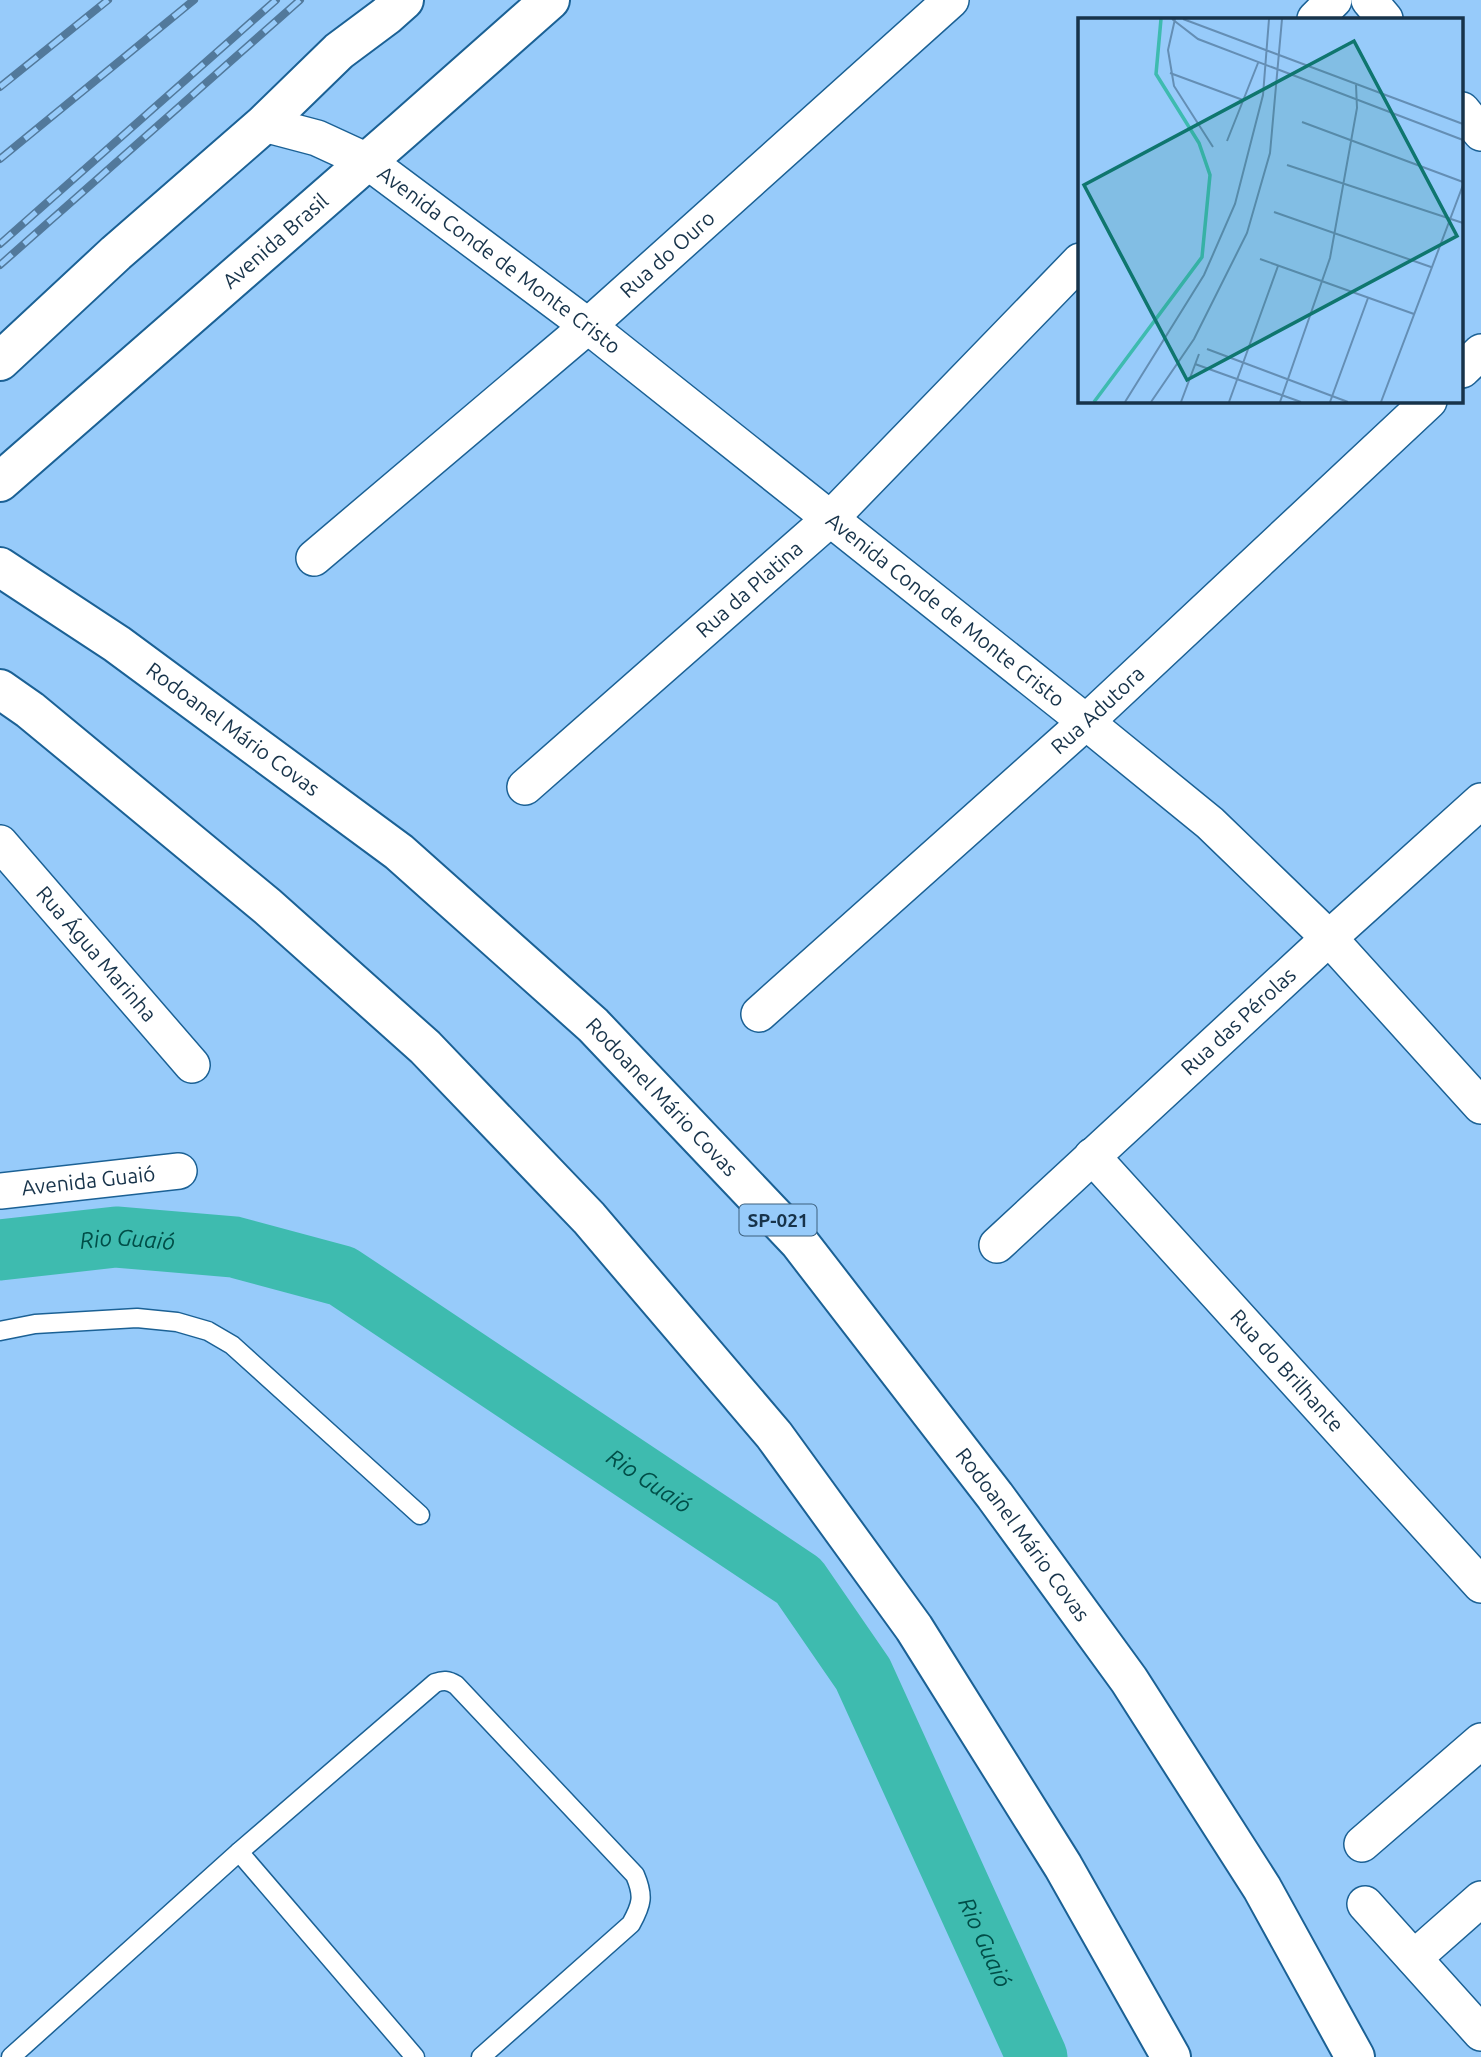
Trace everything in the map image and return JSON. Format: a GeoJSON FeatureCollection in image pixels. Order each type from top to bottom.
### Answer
{"type":"FeatureCollection","features":[{"type":"Feature","properties":{"kind":"main road"},"geometry":{"type":"LineString","coordinates":[[0,361],[116,253],[264,124],[339,51],[404,0]]}},
{"type":"Feature","properties":{"kind":"main road","name":"Avenida Brasil"},"geometry":{"type":"LineString","coordinates":[[0,482],[550,0]]}},
{"type":"Feature","properties":{"kind":"main road","name":"Rodoanel Mário Covas"},"geometry":{"type":"LineString","coordinates":[[0,567],[117,644],[398,852],[593,1025],[799,1242],[986,1485],[1129,1680],[1262,1888],[1355,2057]]}},
{"type":"Feature","properties":{"kind":"main road"},"geometry":{"type":"LineString","coordinates":[[0,688],[267,906],[425,1047],[589,1218],[774,1435],[914,1628],[1063,1866],[1171,2057]]}},
{"type":"Feature","properties":{"kind":"street","name":"Rua do Ouro"},"geometry":{"type":"LineString","coordinates":[[314,558],[588,326],[951,0]]}},
{"type":"Feature","properties":{"kind":"street"},"geometry":{"type":"LineString","coordinates":[[1316,18],[1334,0]]}},
{"type":"Feature","properties":{"kind":"street"},"geometry":{"type":"LineString","coordinates":[[1369,0],[1384,18]]}},
{"type":"Feature","properties":{"kind":"street"},"geometry":{"type":"LineString","coordinates":[[1464,112],[1481,133]]}},
{"type":"Feature","properties":{"kind":"street","name":"Avenida Conde de Monte Cristo"},"geometry":{"type":"LineString","coordinates":[[264,124],[317,138],[367,161],[588,326],[1086,722],[1210,823],[1329,938],[1481,1106]]}},
{"type":"Feature","properties":{"kind":"street","name":"Rua da Platina"},"geometry":{"type":"LineString","coordinates":[[525,787],[831,518],[1078,263]]}},
{"type":"Feature","properties":{"kind":"street"},"geometry":{"type":"LineString","coordinates":[[1464,368],[1481,352]]}},
{"type":"Feature","properties":{"kind":"street","name":"Rua Adutora"},"geometry":{"type":"LineString","coordinates":[[760,1014],[1086,722],[1428,402]]}},
{"type":"Feature","properties":{"kind":"street","name":"Rua das Pérolas"},"geometry":{"type":"LineString","coordinates":[[997,1245],[1481,801]]}},
{"type":"Feature","properties":{"kind":"street","name":"Rua Água Marinha"},"geometry":{"type":"LineString","coordinates":[[0,843],[192,1065]]}},
{"type":"Feature","properties":{"kind":"street","name":"Rua do Brilhante"},"geometry":{"type":"LineString","coordinates":[[1092,1156],[1481,1585]]}},
{"type":"Feature","properties":{"kind":"street","name":"Avenida Guaió"},"geometry":{"type":"LineString","coordinates":[[0,1191],[178,1171]]}},
{"type":"Feature","properties":{"kind":"street"},"geometry":{"type":"LineString","coordinates":[[1362,1844],[1481,1741]]}},
{"type":"Feature","properties":{"kind":"street"},"geometry":{"type":"LineString","coordinates":[[1414,1958],[1481,1899]]}},
{"type":"Feature","properties":{"kind":"street"},"geometry":{"type":"LineString","coordinates":[[1365,1904],[1481,2033]]}},
{"type":"Feature","properties":{"kind":"lane"},"geometry":{"type":"LineString","coordinates":[[0,1331],[35,1324],[137,1318],[177,1322],[208,1331],[232,1345],[420,1515]]}},
{"type":"Feature","properties":{"kind":"lane"},"geometry":{"type":"LineString","coordinates":[[11,2057],[239,1852],[435,1683],[442,1680],[449,1680],[456,1685],[635,1875],[642,1891],[640,1908],[631,1924],[481,2057]]}},
{"type":"Feature","properties":{"kind":"lane"},"geometry":{"type":"LineString","coordinates":[[239,1852],[415,2057]]}},
{"type":"Feature","properties":{"kind":"waterway","name":"Rio Guaió"},"geometry":{"type":"LineString","coordinates":[[0,1250],[116,1237],[234,1247],[342,1276],[799,1581],[863,1674],[1037,2057]]}},
{"type":"Feature","properties":{"kind":"railway"},"geometry":{"type":"LineString","coordinates":[[0,87],[108,0]]}},
{"type":"Feature","properties":{"kind":"railway"},"geometry":{"type":"LineString","coordinates":[[0,159],[194,0]]}},
{"type":"Feature","properties":{"kind":"railway"},"geometry":{"type":"LineString","coordinates":[[0,244],[276,0]]}},
{"type":"Feature","properties":{"kind":"railway"},"geometry":{"type":"LineString","coordinates":[[0,265],[300,0]]}}]}
